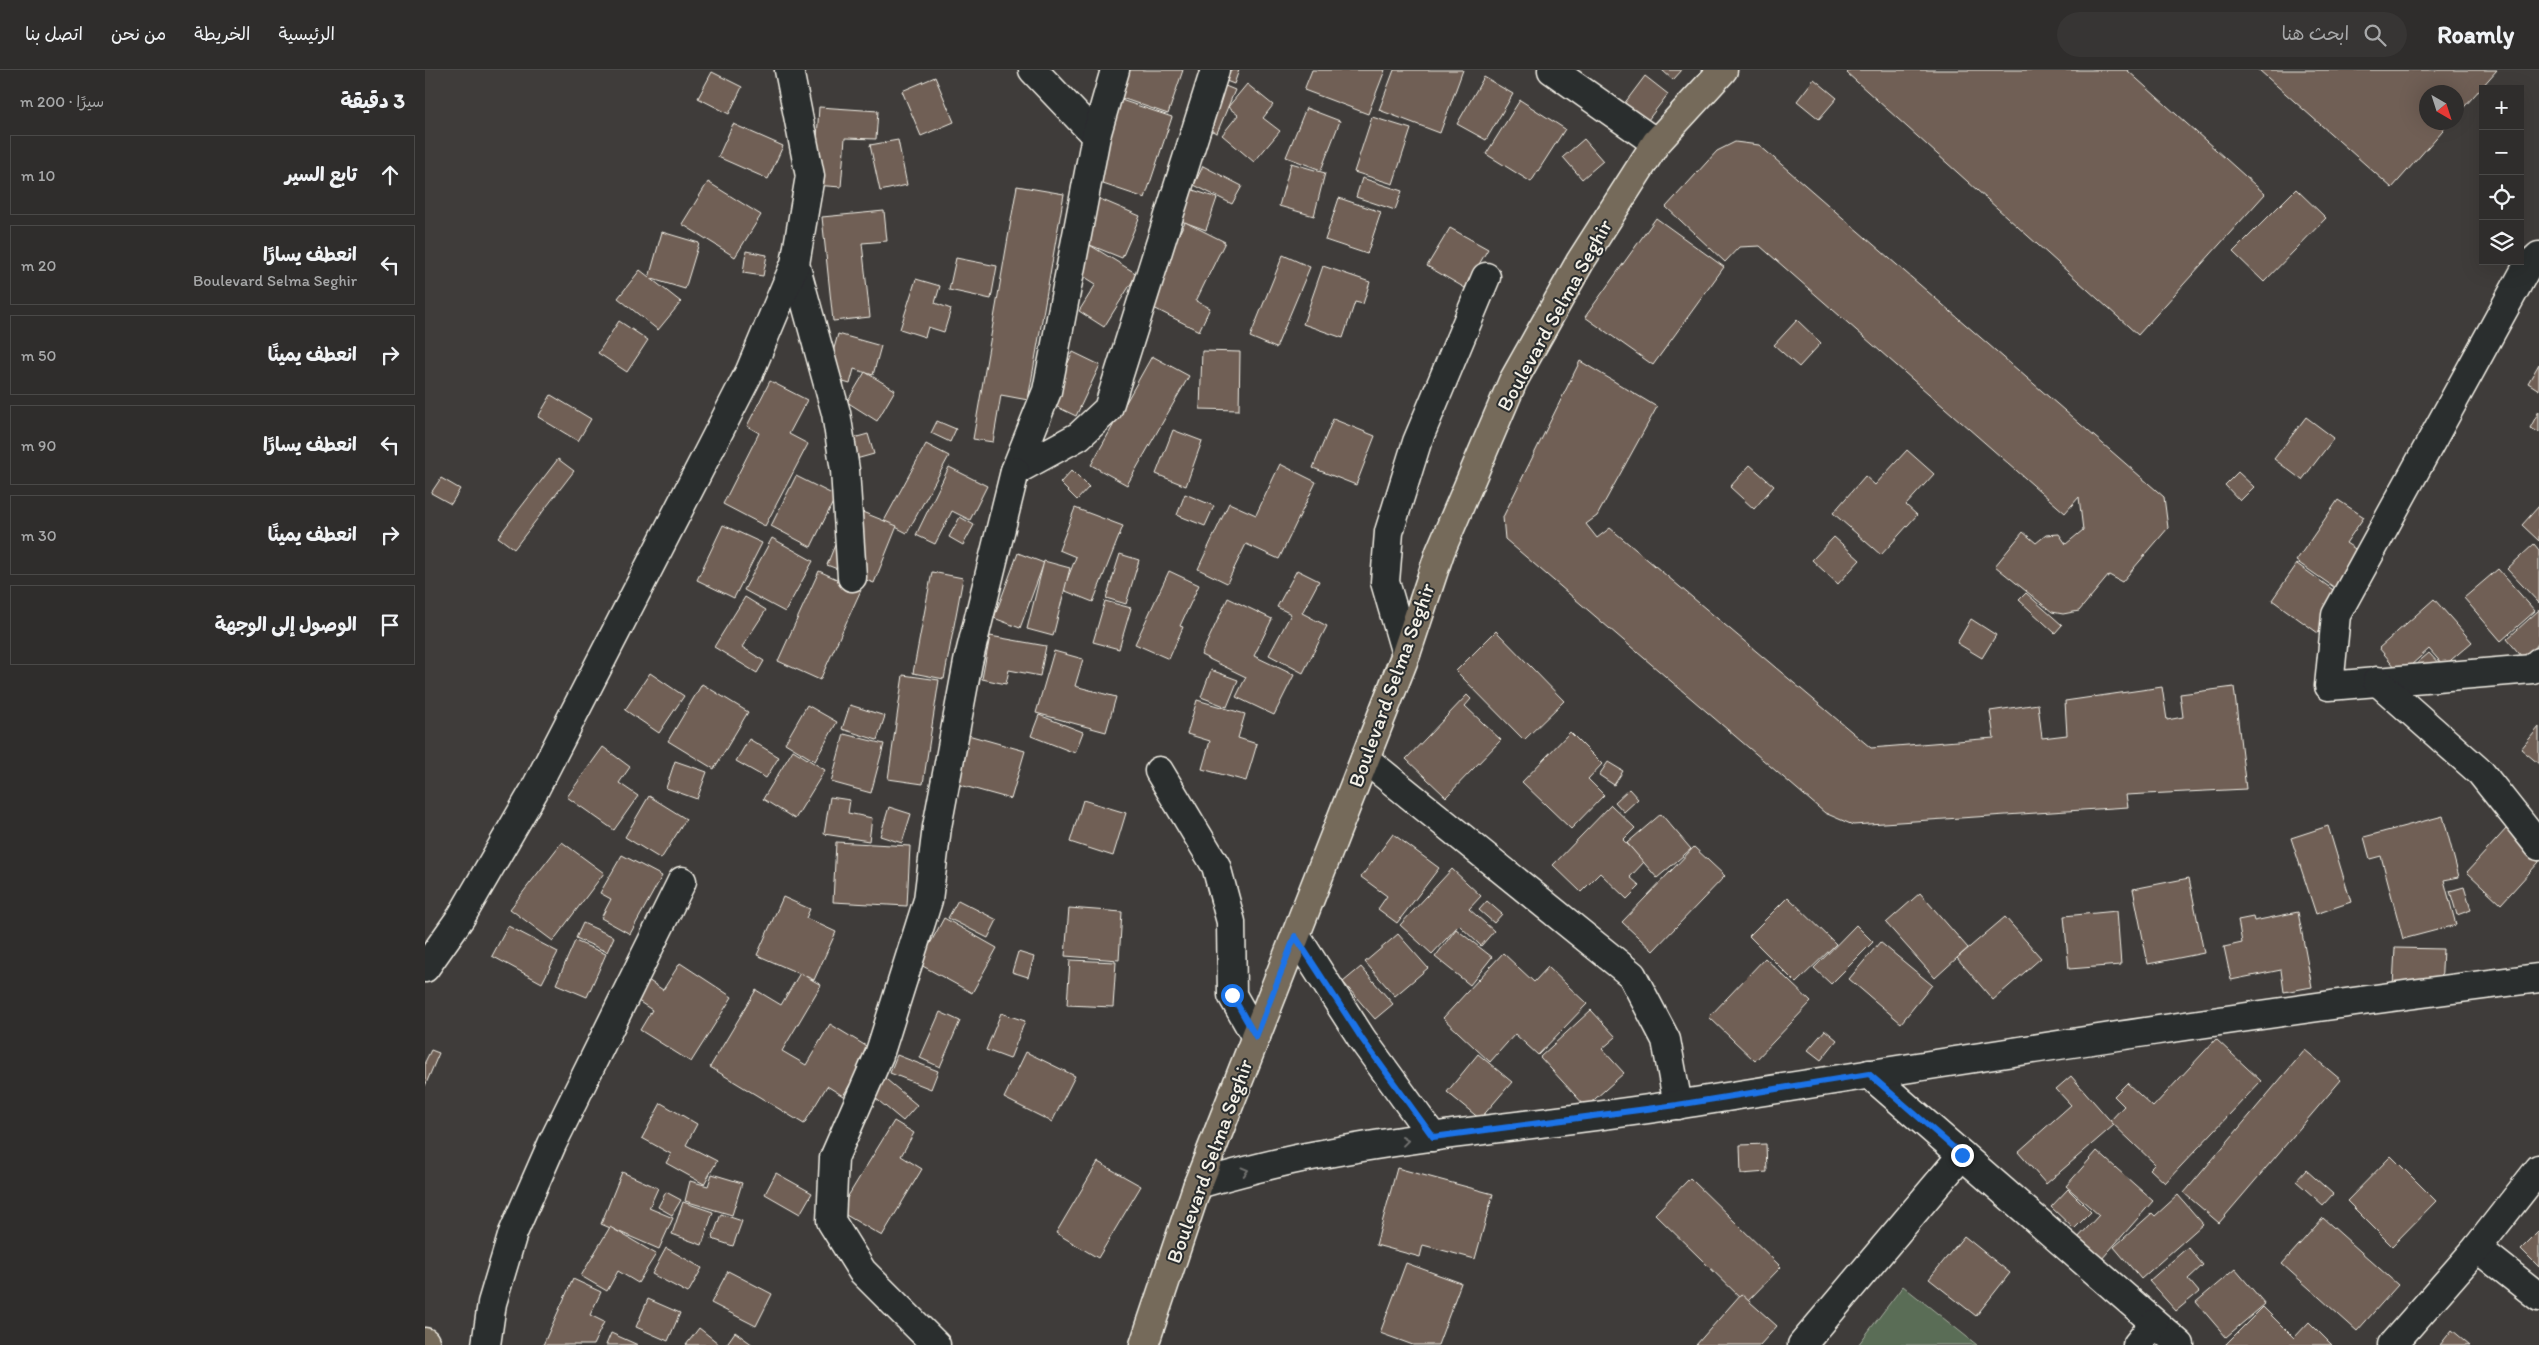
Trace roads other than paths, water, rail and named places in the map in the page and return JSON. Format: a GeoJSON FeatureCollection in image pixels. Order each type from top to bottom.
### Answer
{"type":"FeatureCollection","features":[{"type":"Feature","properties":{"kind":"main road","name":"Boulevard Selma Seghir"},"geometry":{"type":"LineString","coordinates":[[1144,1345],[1198,1184],[1406,654],[1440,552],[1513,381],[1580,262],[1656,142],[1723,70]]}},
{"type":"Feature","properties":{"kind":"street"},"geometry":{"type":"LineString","coordinates":[[425,968],[461,917],[534,791],[750,371],[795,264],[810,176],[789,70]]}},
{"type":"Feature","properties":{"kind":"street"},"geometry":{"type":"LineString","coordinates":[[1033,70],[1096,136]]}},
{"type":"Feature","properties":{"kind":"street"},"geometry":{"type":"LineString","coordinates":[[936,1345],[862,1271],[831,1221],[834,1158],[879,1055],[928,900],[937,827],[968,662],[1015,471],[1047,391],[1096,136],[1115,70]]}},
{"type":"Feature","properties":{"kind":"street"},"geometry":{"type":"LineString","coordinates":[[1015,471],[1079,436],[1108,408],[1215,70]]}},
{"type":"Feature","properties":{"kind":"street"},"geometry":{"type":"LineString","coordinates":[[1552,70],[1656,142]]}},
{"type":"Feature","properties":{"kind":"street"},"geometry":{"type":"LineString","coordinates":[[2539,256],[2527,268],[2335,615],[2329,686],[2377,680],[2531,669],[2539,662]]}},
{"type":"Feature","properties":{"kind":"street"},"geometry":{"type":"LineString","coordinates":[[795,264],[836,413],[845,470],[852,576]]}},
{"type":"Feature","properties":{"kind":"street"},"geometry":{"type":"LineString","coordinates":[[1406,654],[1385,582],[1389,532],[1417,442],[1486,277]]}},
{"type":"Feature","properties":{"kind":"street"},"geometry":{"type":"LineString","coordinates":[[2377,680],[2481,773],[2539,846]]}},
{"type":"Feature","properties":{"kind":"street"},"geometry":{"type":"LineString","coordinates":[[1365,759],[1633,975],[1666,1040],[1677,1105]]}},
{"type":"Feature","properties":{"kind":"street"},"geometry":{"type":"LineString","coordinates":[[1159,771],[1216,866],[1231,922],[1232,995],[1256,1037]]}},
{"type":"Feature","properties":{"kind":"street"},"geometry":{"type":"LineString","coordinates":[[486,1345],[492,1303],[513,1233],[552,1144],[682,881]]}},
{"type":"Feature","properties":{"kind":"street"},"geometry":{"type":"LineString","coordinates":[[1295,936],[1362,1039],[1433,1137]]}},
{"type":"Feature","properties":{"kind":"street"},"geometry":{"type":"LineString","coordinates":[[1198,1184],[1315,1155],[1433,1137],[1677,1105],[1869,1074],[2412,994],[2539,978]]}},
{"type":"Feature","properties":{"kind":"street"},"geometry":{"type":"LineString","coordinates":[[1869,1074],[2180,1345]]}},
{"type":"Feature","properties":{"kind":"street"},"geometry":{"type":"LineString","coordinates":[[1802,1345],[1962,1155]]}},
{"type":"Feature","properties":{"kind":"street"},"geometry":{"type":"LineString","coordinates":[[2392,1345],[2477,1248],[2539,1169]]}},
{"type":"Feature","properties":{"kind":"street"},"geometry":{"type":"LineString","coordinates":[[2477,1248],[2539,1298]]}},
{"type":"Feature","properties":{"kind":"street"},"geometry":{"type":"LineString","coordinates":[[2137,1345],[2154,1324]]}}]}
